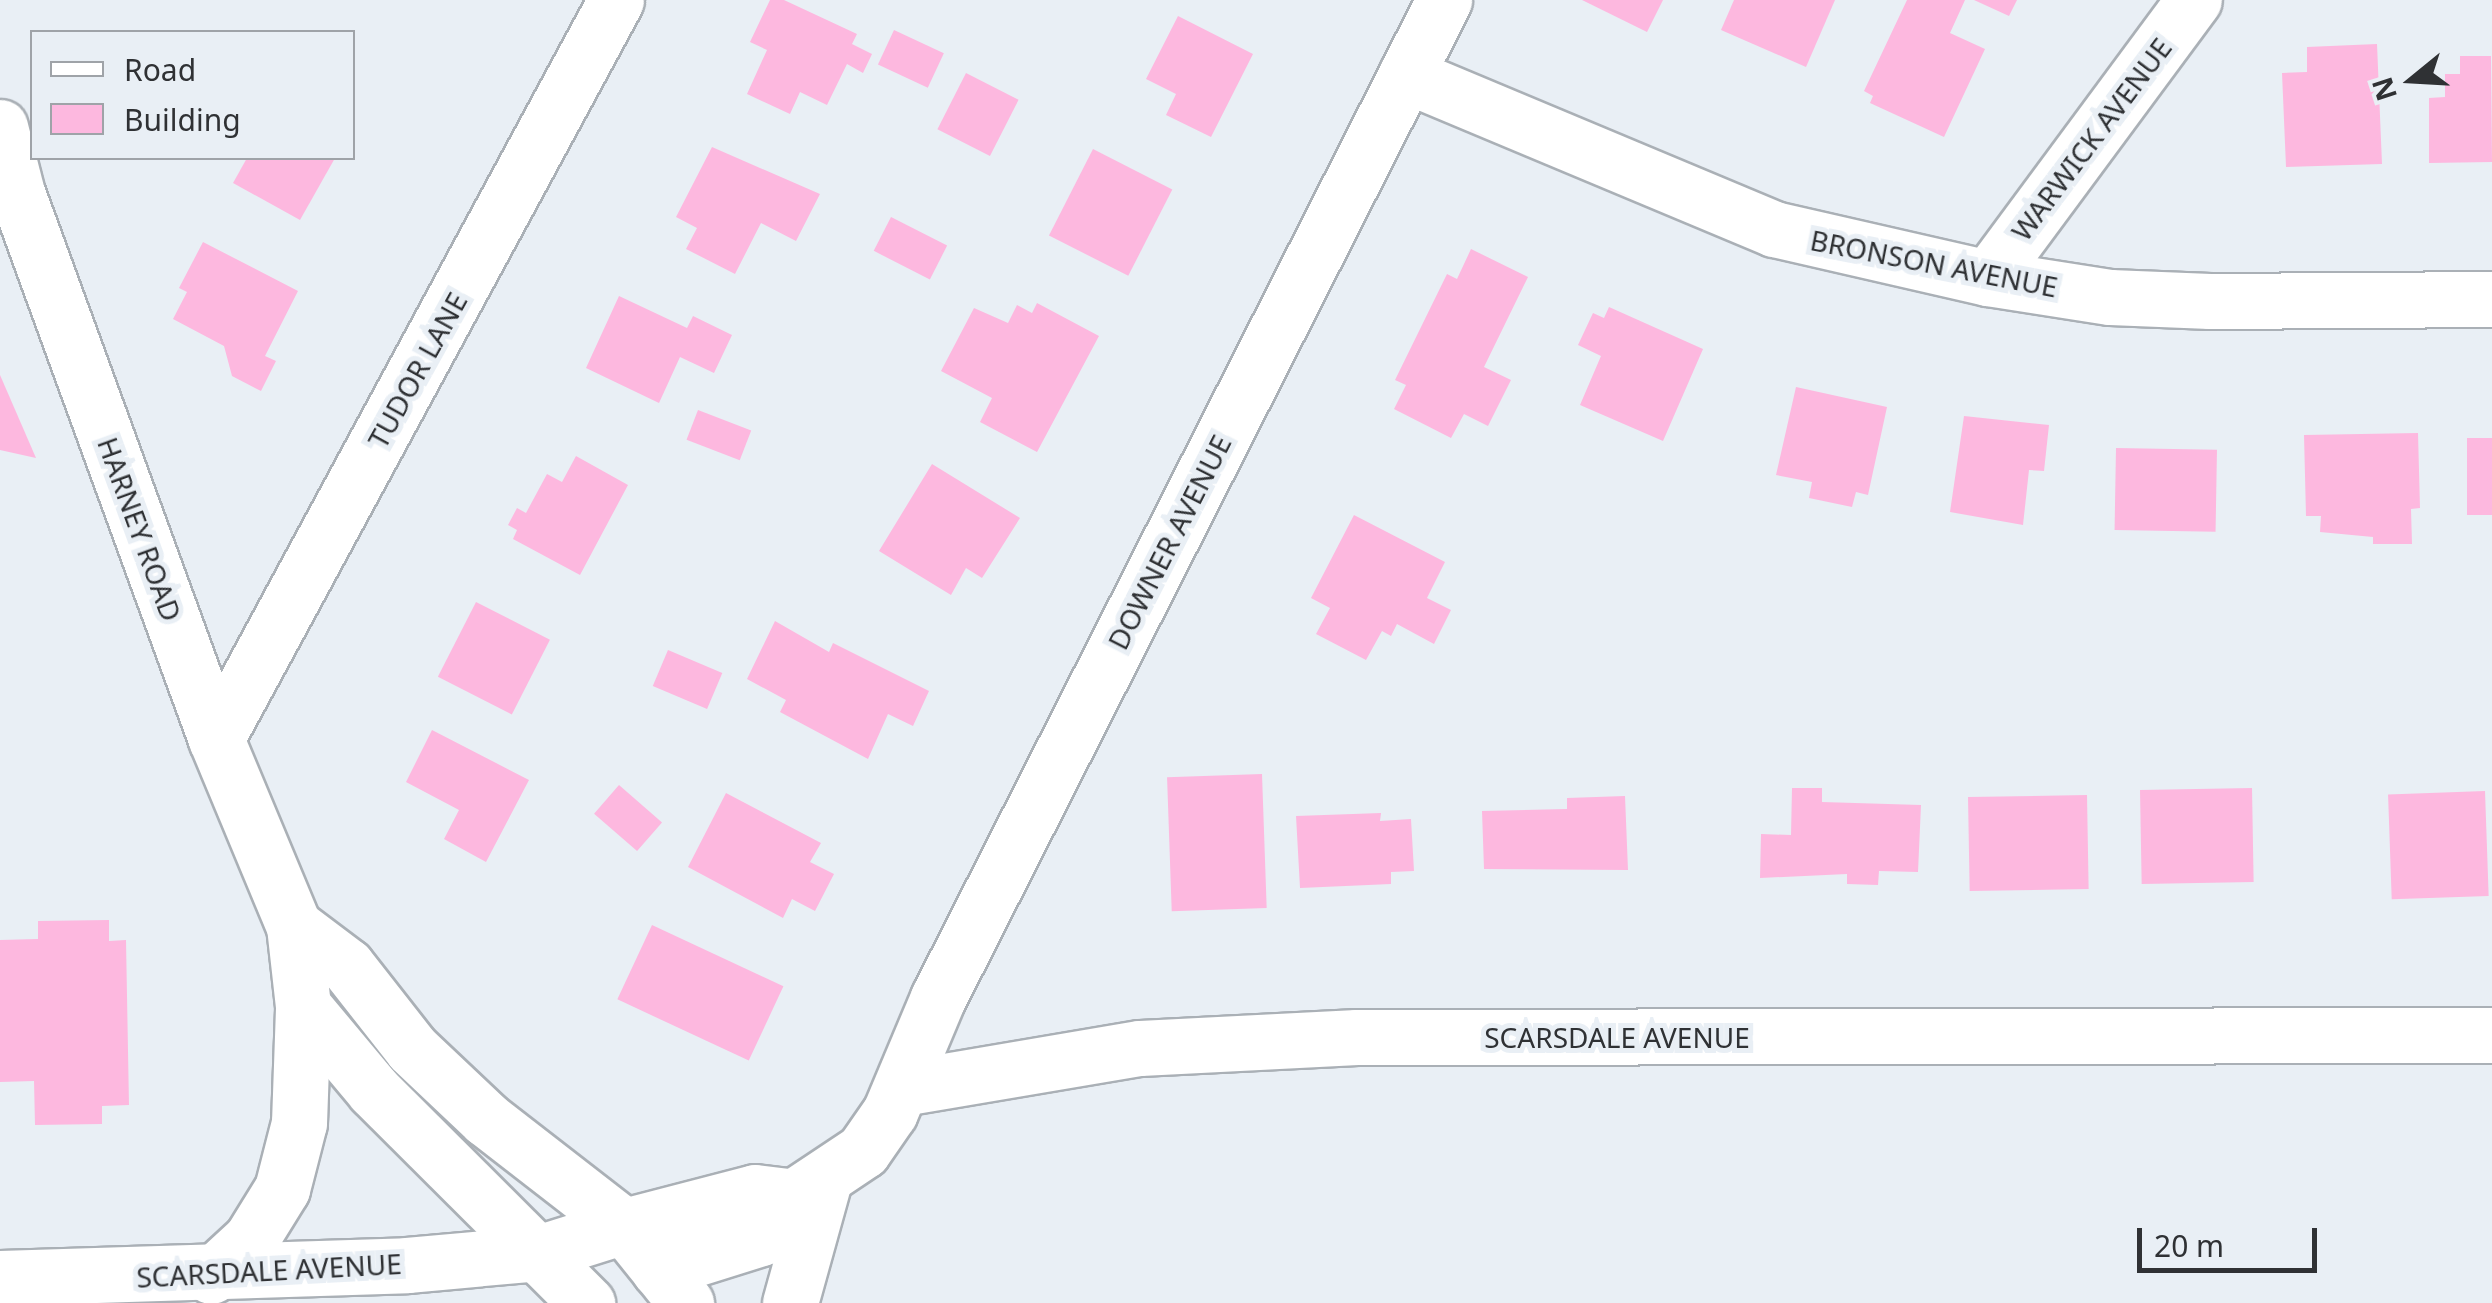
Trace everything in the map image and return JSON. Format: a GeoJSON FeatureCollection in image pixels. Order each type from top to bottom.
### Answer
{"type":"FeatureCollection","features":[{"type":"Feature","properties":{"kind":"street","name":"TUDOR LANE"},"geometry":{"type":"LineString","coordinates":[[216,739],[616,0]]}},
{"type":"Feature","properties":{"kind":"street","name":"DOWNER AVENUE"},"geometry":{"type":"LineString","coordinates":[[904,1088],[938,998],[1444,0]]}},
{"type":"Feature","properties":{"kind":"street","name":"WARWICK AVENUE"},"geometry":{"type":"LineString","coordinates":[[1988,278],[2194,0]]}},
{"type":"Feature","properties":{"kind":"street","name":"BRONSON AVENUE"},"geometry":{"type":"LineString","coordinates":[[1406,75],[1774,230],[1988,278],[2110,296],[2210,301],[2492,298]]}},
{"type":"Feature","properties":{"kind":"street","name":"HARNEY ROAD"},"geometry":{"type":"LineString","coordinates":[[0,127],[18,193],[216,739],[294,926],[303,1006],[298,1123],[282,1188],[252,1238],[211,1276]]}},
{"type":"Feature","properties":{"kind":"street"},"geometry":{"type":"LineString","coordinates":[[294,926],[347,966],[412,1049],[486,1119],[624,1226],[673,1287]]}},
{"type":"Feature","properties":{"kind":"street"},"geometry":{"type":"LineString","coordinates":[[303,1006],[374,1091],[587,1303]]}},
{"type":"Feature","properties":{"kind":"street","name":"SCARSDALE AVENUE"},"geometry":{"type":"LineString","coordinates":[[538,1253],[673,1287],[761,1238],[809,1188],[862,1150],[904,1088],[1140,1048],[1356,1037],[2492,1034]]}},
{"type":"Feature","properties":{"kind":"street","name":"SCARSDALE AVENUE"},"geometry":{"type":"LineString","coordinates":[[0,1278],[211,1276],[538,1253],[756,1192],[809,1188]]}},
{"type":"Feature","properties":{"kind":"street"},"geometry":{"type":"LineString","coordinates":[[790,1303],[809,1188]]}},
{"type":"Feature","properties":{"kind":"building"},"geometry":{"type":"Polygon","coordinates":[[[770,0],[784,0],[857,34],[852,44],[872,54],[863,73],[847,64],[827,105],[800,92],[790,114],[747,94],[767,50],[750,42],[770,0]]]}},
{"type":"Feature","properties":{"kind":"building"},"geometry":{"type":"Polygon","coordinates":[[[1582,0],[1663,0],[1647,32],[1582,0]]]}},
{"type":"Feature","properties":{"kind":"building"},"geometry":{"type":"Polygon","coordinates":[[[1734,0],[1835,0],[1806,67],[1721,30],[1734,0]]]}},
{"type":"Feature","properties":{"kind":"building"},"geometry":{"type":"Polygon","coordinates":[[[1907,0],[1965,0],[1950,33],[1985,49],[1944,137],[1870,103],[1873,96],[1864,91],[1907,0]]]}},
{"type":"Feature","properties":{"kind":"building"},"geometry":{"type":"Polygon","coordinates":[[[1974,0],[2017,0],[2009,16],[1974,0]]]}},
{"type":"Feature","properties":{"kind":"building"},"geometry":{"type":"Polygon","coordinates":[[[1178,16],[1253,54],[1211,137],[1166,115],[1176,94],[1146,79],[1178,16]]]}},
{"type":"Feature","properties":{"kind":"building"},"geometry":{"type":"Polygon","coordinates":[[[894,30],[944,53],[928,88],[878,64],[894,30]]]}},
{"type":"Feature","properties":{"kind":"building"},"geometry":{"type":"Polygon","coordinates":[[[2377,44],[2382,164],[2286,167],[2282,73],[2307,72],[2307,47],[2377,44]]]}},
{"type":"Feature","properties":{"kind":"building"},"geometry":{"type":"Polygon","coordinates":[[[2460,56],[2491,56],[2492,162],[2429,163],[2429,98],[2445,97],[2445,74],[2460,74],[2460,56]]]}},
{"type":"Feature","properties":{"kind":"building"},"geometry":{"type":"Polygon","coordinates":[[[966,73],[1019,100],[990,156],[937,129],[966,73]]]}},
{"type":"Feature","properties":{"kind":"building"},"geometry":{"type":"Polygon","coordinates":[[[712,147],[820,194],[796,241],[761,223],[735,274],[686,249],[697,228],[676,217],[712,147]]]}},
{"type":"Feature","properties":{"kind":"building"},"geometry":{"type":"Polygon","coordinates":[[[1093,149],[1172,189],[1128,276],[1049,235],[1093,149]]]}},
{"type":"Feature","properties":{"kind":"building"},"geometry":{"type":"Polygon","coordinates":[[[246,160],[334,160],[300,220],[233,183],[246,160]]]}},
{"type":"Feature","properties":{"kind":"building"},"geometry":{"type":"Polygon","coordinates":[[[891,217],[947,246],[930,279],[874,251],[891,217]]]}},
{"type":"Feature","properties":{"kind":"building"},"geometry":{"type":"Polygon","coordinates":[[[203,242],[298,291],[265,356],[276,361],[261,391],[232,376],[224,346],[173,319],[187,292],[179,288],[203,242]]]}},
{"type":"Feature","properties":{"kind":"building"},"geometry":{"type":"Polygon","coordinates":[[[1471,249],[1528,277],[1484,367],[1511,380],[1488,426],[1464,414],[1451,438],[1394,409],[1406,385],[1395,380],[1447,274],[1457,279],[1471,249]]]}},
{"type":"Feature","properties":{"kind":"building"},"geometry":{"type":"Polygon","coordinates":[[[619,296],[687,328],[693,316],[732,335],[714,373],[680,357],[659,403],[586,368],[619,296]]]}},
{"type":"Feature","properties":{"kind":"building"},"geometry":{"type":"Polygon","coordinates":[[[1037,303],[1099,336],[1037,452],[980,422],[992,398],[941,371],[974,308],[1008,323],[1017,305],[1032,313],[1037,303]]]}},
{"type":"Feature","properties":{"kind":"building"},"geometry":{"type":"Polygon","coordinates":[[[1609,307],[1703,349],[1663,441],[1580,405],[1601,356],[1578,345],[1593,313],[1604,318],[1609,307]]]}},
{"type":"Feature","properties":{"kind":"building"},"geometry":{"type":"Polygon","coordinates":[[[0,375],[36,458],[0,450],[0,375]]]}},
{"type":"Feature","properties":{"kind":"building"},"geometry":{"type":"Polygon","coordinates":[[[1796,387],[1887,407],[1868,495],[1856,492],[1852,507],[1809,498],[1812,482],[1776,475],[1796,387]]]}},
{"type":"Feature","properties":{"kind":"building"},"geometry":{"type":"Polygon","coordinates":[[[698,410],[751,430],[740,460],[687,440],[698,410]]]}},
{"type":"Feature","properties":{"kind":"building"},"geometry":{"type":"Polygon","coordinates":[[[1964,416],[2049,425],[2044,471],[2029,470],[2023,525],[1950,512],[1964,416]]]}},
{"type":"Feature","properties":{"kind":"building"},"geometry":{"type":"Polygon","coordinates":[[[2418,433],[2420,508],[2411,509],[2412,544],[2373,544],[2373,537],[2320,532],[2321,516],[2306,516],[2304,435],[2418,433]]]}},
{"type":"Feature","properties":{"kind":"building"},"geometry":{"type":"Polygon","coordinates":[[[2467,438],[2492,438],[2492,515],[2467,515],[2467,438]]]}},
{"type":"Feature","properties":{"kind":"building"},"geometry":{"type":"Polygon","coordinates":[[[2116,448],[2217,450],[2216,532],[2115,530],[2116,448]]]}},
{"type":"Feature","properties":{"kind":"building"},"geometry":{"type":"Polygon","coordinates":[[[576,456],[628,485],[580,575],[513,539],[517,530],[508,525],[517,508],[526,513],[547,474],[562,482],[576,456]]]}},
{"type":"Feature","properties":{"kind":"building"},"geometry":{"type":"Polygon","coordinates":[[[932,464],[1020,518],[982,578],[966,568],[951,595],[879,551],[932,464]]]}},
{"type":"Feature","properties":{"kind":"building"},"geometry":{"type":"Polygon","coordinates":[[[1354,515],[1445,562],[1427,598],[1451,610],[1434,644],[1397,624],[1391,636],[1382,631],[1366,660],[1316,634],[1330,608],[1311,598],[1354,515]]]}},
{"type":"Feature","properties":{"kind":"building"},"geometry":{"type":"Polygon","coordinates":[[[476,602],[550,640],[512,715],[438,677],[476,602]]]}},
{"type":"Feature","properties":{"kind":"building"},"geometry":{"type":"Polygon","coordinates":[[[775,621],[829,652],[833,643],[929,691],[913,726],[888,714],[868,759],[780,712],[786,700],[747,679],[775,621]]]}},
{"type":"Feature","properties":{"kind":"building"},"geometry":{"type":"Polygon","coordinates":[[[668,650],[722,673],[707,709],[653,686],[668,650]]]}},
{"type":"Feature","properties":{"kind":"building"},"geometry":{"type":"Polygon","coordinates":[[[432,730],[529,780],[486,862],[444,839],[459,810],[406,782],[432,730]]]}},
{"type":"Feature","properties":{"kind":"building"},"geometry":{"type":"Polygon","coordinates":[[[1262,774],[1267,908],[1172,911],[1167,777],[1262,774]]]}},
{"type":"Feature","properties":{"kind":"building"},"geometry":{"type":"Polygon","coordinates":[[[619,785],[662,822],[637,851],[594,814],[619,785]]]}},
{"type":"Feature","properties":{"kind":"building"},"geometry":{"type":"Polygon","coordinates":[[[1792,788],[1822,788],[1822,802],[1921,805],[1918,872],[1879,871],[1878,885],[1847,884],[1847,874],[1760,878],[1761,834],[1791,835],[1792,788]]]}},
{"type":"Feature","properties":{"kind":"building"},"geometry":{"type":"Polygon","coordinates":[[[2252,788],[2254,882],[2142,884],[2140,790],[2252,788]]]}},
{"type":"Feature","properties":{"kind":"building"},"geometry":{"type":"Polygon","coordinates":[[[2485,791],[2489,896],[2392,899],[2388,794],[2485,791]]]}},
{"type":"Feature","properties":{"kind":"building"},"geometry":{"type":"Polygon","coordinates":[[[726,793],[821,843],[810,862],[834,874],[815,911],[792,899],[783,918],[688,867],[726,793]]]}},
{"type":"Feature","properties":{"kind":"building"},"geometry":{"type":"Polygon","coordinates":[[[2087,795],[2089,889],[1970,891],[1968,797],[2087,795]]]}},
{"type":"Feature","properties":{"kind":"building"},"geometry":{"type":"Polygon","coordinates":[[[1625,796],[1628,870],[1484,869],[1482,811],[1567,809],[1567,798],[1625,796]]]}},
{"type":"Feature","properties":{"kind":"building"},"geometry":{"type":"Polygon","coordinates":[[[1381,813],[1380,821],[1411,819],[1414,871],[1391,872],[1391,884],[1300,888],[1296,816],[1381,813]]]}},
{"type":"Feature","properties":{"kind":"building"},"geometry":{"type":"Polygon","coordinates":[[[109,920],[109,941],[126,940],[129,1105],[102,1106],[102,1124],[35,1125],[34,1081],[0,1082],[0,940],[38,939],[38,921],[109,920]]]}},
{"type":"Feature","properties":{"kind":"building"},"geometry":{"type":"Polygon","coordinates":[[[652,925],[783,986],[749,1061],[617,999],[652,925]]]}}]}
